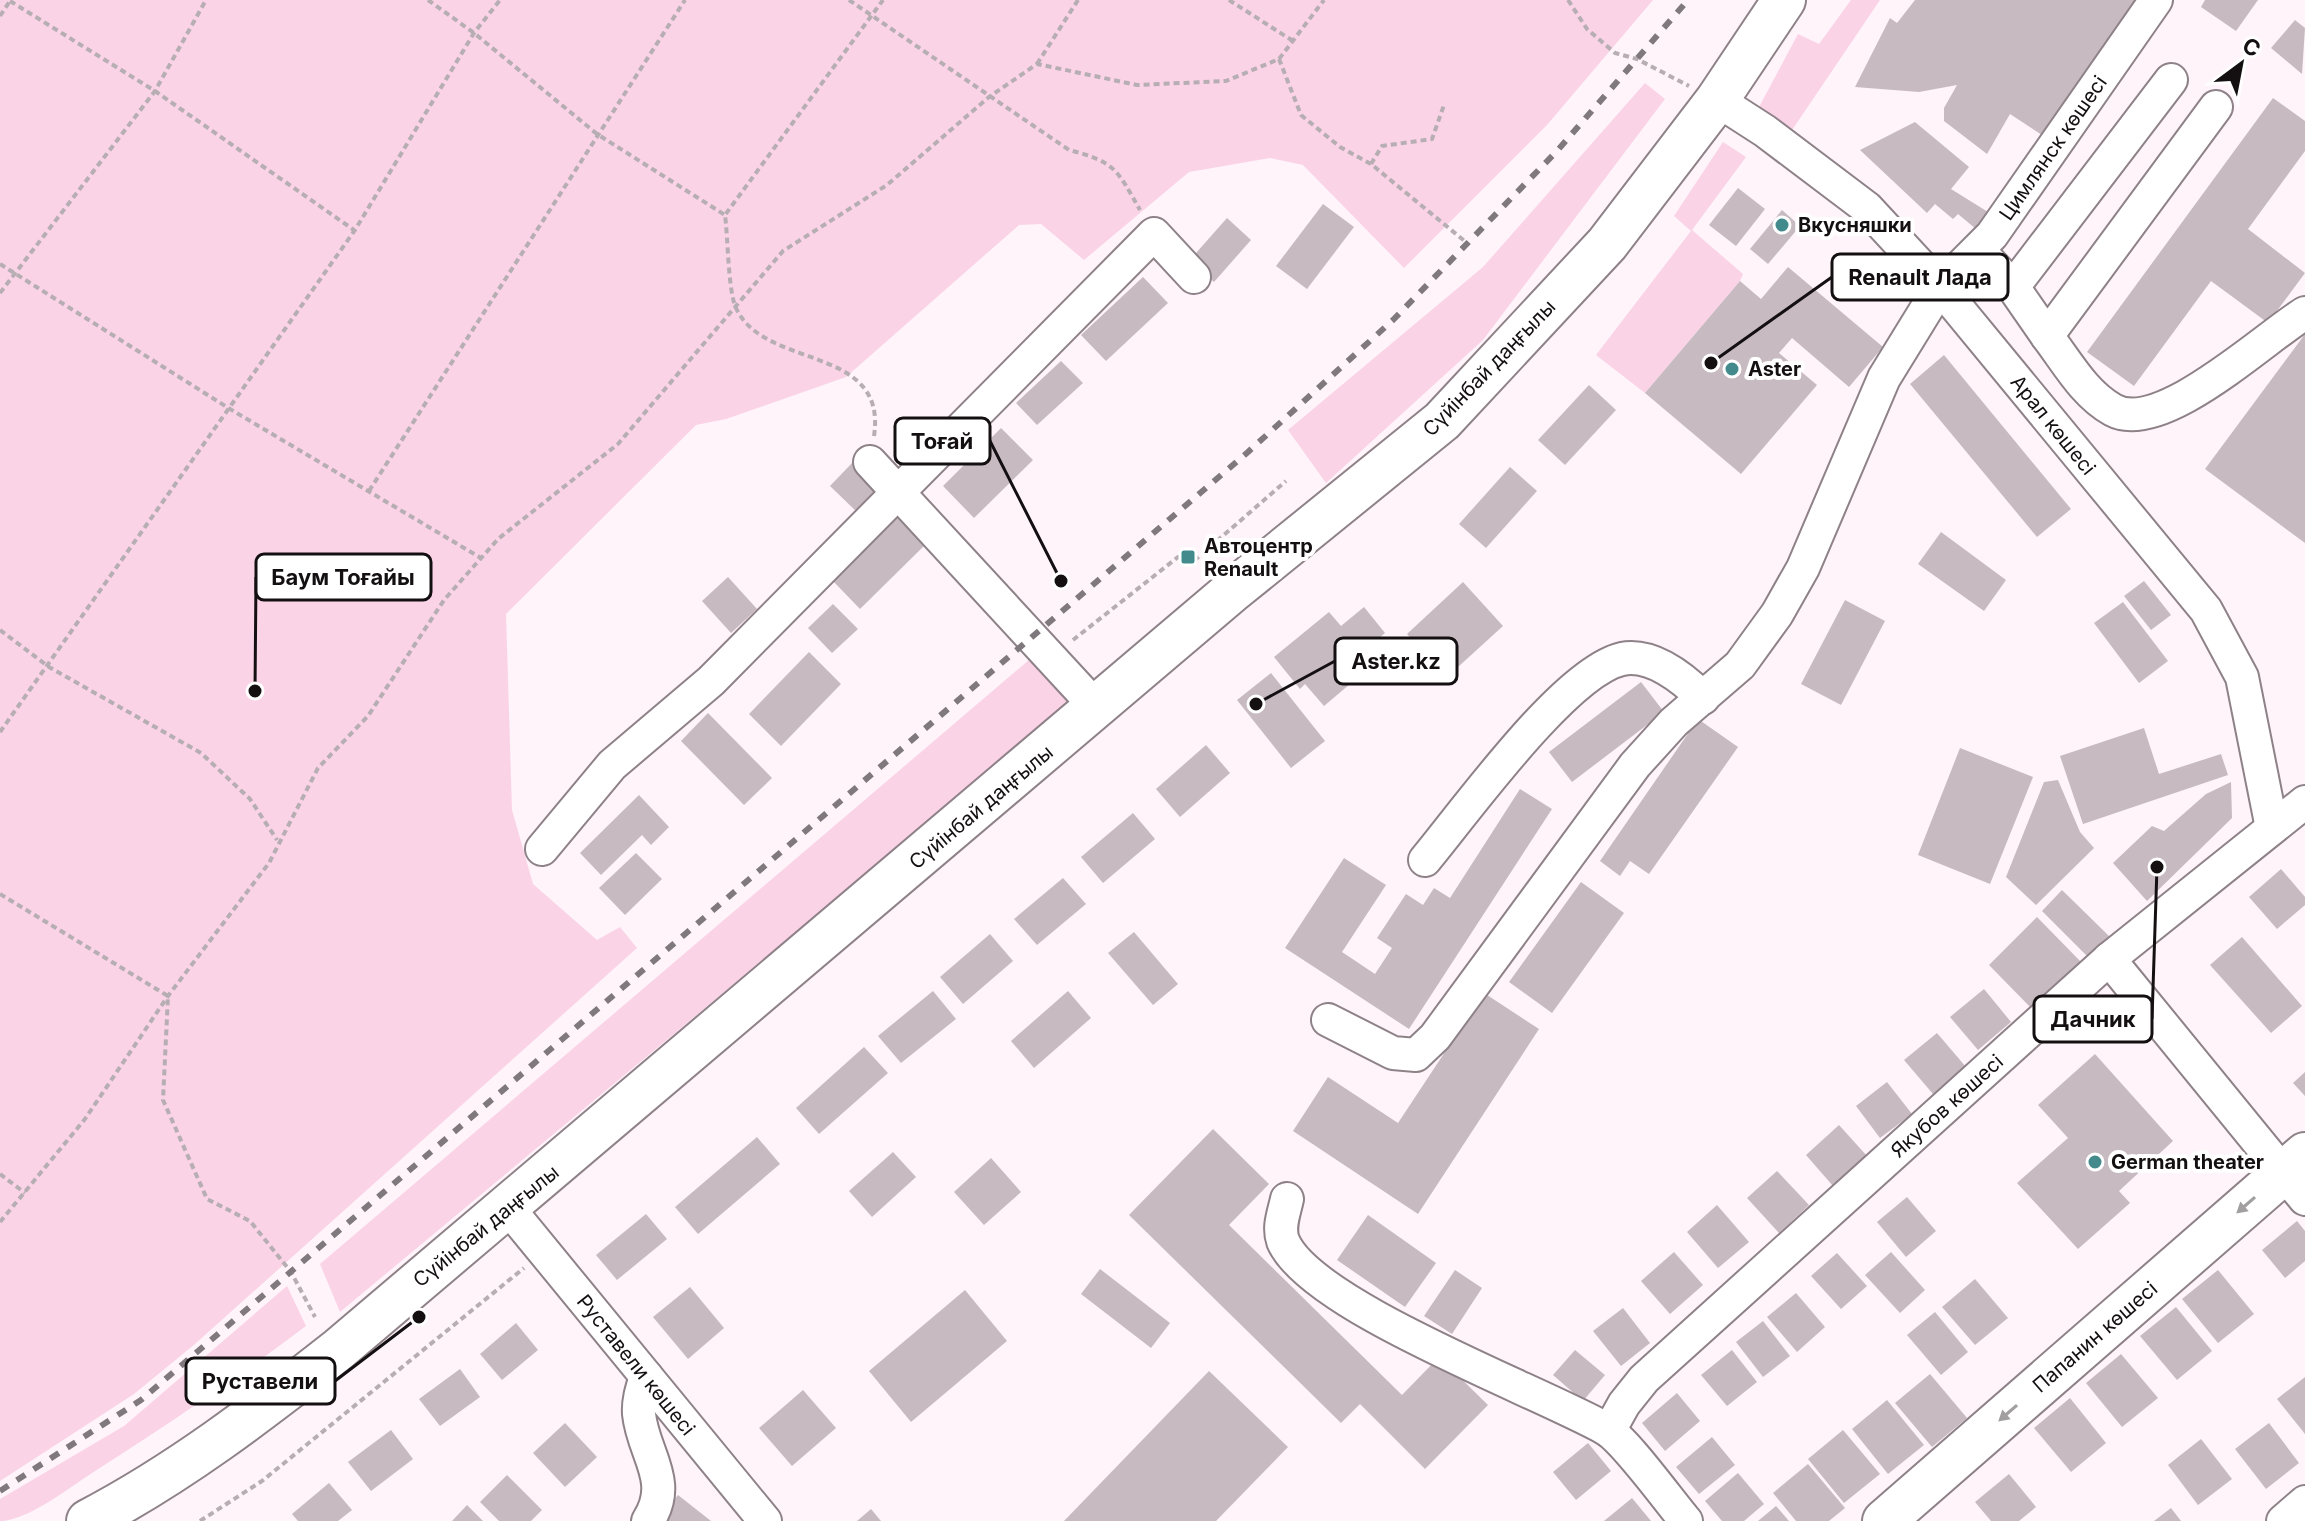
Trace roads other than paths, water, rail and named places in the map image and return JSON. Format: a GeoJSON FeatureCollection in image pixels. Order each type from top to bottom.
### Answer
{"type":"FeatureCollection","features":[{"type":"Feature","properties":{"kind":"main road","name":"Сүйінбай даңғылы"},"geometry":{"type":"LineString","coordinates":[[88,1521],[146,1491],[274,1400],[509,1209],[1231,592],[1442,421],[1607,244],[1717,100],[1784,0]]}},
{"type":"Feature","properties":{"kind":"main road","name":"Папанин көшесі"},"geometry":{"type":"LineString","coordinates":[[1884,1521],[2298,1175]]}},
{"type":"Feature","properties":{"kind":"street","name":"Цимлянск көшесі"},"geometry":{"type":"LineString","coordinates":[[1328,1020],[1393,1053],[1416,1055],[1435,1037],[1635,765],[1674,722],[1740,665],[1784,603],[1803,568],[1884,378],[1940,287],[1980,252],[2156,0]]}},
{"type":"Feature","properties":{"kind":"street"},"geometry":{"type":"LineString","coordinates":[[2013,287],[2171,80]]}},
{"type":"Feature","properties":{"kind":"street","name":"Арал көшесі"},"geometry":{"type":"LineString","coordinates":[[1717,100],[1765,131],[1867,208],[1940,287],[2206,610],[2242,677],[2272,828]]}},
{"type":"Feature","properties":{"kind":"street"},"geometry":{"type":"LineString","coordinates":[[2047,336],[2216,107]]}},
{"type":"Feature","properties":{"kind":"street"},"geometry":{"type":"LineString","coordinates":[[542,849],[612,765],[711,681],[1154,234],[1194,277]]}},
{"type":"Feature","properties":{"kind":"street"},"geometry":{"type":"LineString","coordinates":[[1980,252],[2013,287],[2088,392],[2115,411],[2138,414],[2189,396],[2305,313]]}},
{"type":"Feature","properties":{"kind":"street"},"geometry":{"type":"LineString","coordinates":[[870,462],[1042,644],[1097,708]]}},
{"type":"Feature","properties":{"kind":"street"},"geometry":{"type":"LineString","coordinates":[[1425,860],[1559,698],[1595,672],[1624,659],[1654,664],[1682,677],[1703,698]]}},
{"type":"Feature","properties":{"kind":"street","name":"Якубов көшесі"},"geometry":{"type":"LineString","coordinates":[[1609,1431],[1624,1404],[1644,1379],[2109,959],[2305,802]]}},
{"type":"Feature","properties":{"kind":"street"},"geometry":{"type":"LineString","coordinates":[[2109,959],[2298,1175]]}},
{"type":"Feature","properties":{"kind":"street"},"geometry":{"type":"LineString","coordinates":[[1287,1199],[1280,1228],[1283,1239],[1307,1272],[1330,1290],[1475,1368],[1609,1431],[1686,1521]]}},
{"type":"Feature","properties":{"kind":"street","name":"Руставели көшесі"},"geometry":{"type":"LineString","coordinates":[[509,1209],[765,1521]]}},
{"type":"Feature","properties":{"kind":"street"},"geometry":{"type":"LineString","coordinates":[[646,1376],[639,1415],[659,1482],[659,1505],[648,1521]]}},
{"type":"Feature","properties":{"kind":"street"},"geometry":{"type":"LineString","coordinates":[[2283,1521],[2305,1502]]}},
{"type":"Feature","properties":{"kind":"railway"},"geometry":{"type":"LineString","coordinates":[[0,1491],[141,1400],[1248,452],[1393,320],[1557,151],[1688,0]]}},
{"type":"Feature","properties":{"kind":"place","name":"Вкусняшки"},"geometry":{"type":"Point","coordinates":[1782,225]}},
{"type":"Feature","properties":{"kind":"place","name":"Renault Лада"},"geometry":{"type":"Point","coordinates":[1711,363]}},
{"type":"Feature","properties":{"kind":"place","name":"Aster"},"geometry":{"type":"Point","coordinates":[1732,369]}},
{"type":"Feature","properties":{"kind":"place","name":"Автоцентр Renault"},"geometry":{"type":"Point","coordinates":[1188,557]}},
{"type":"Feature","properties":{"kind":"place","name":"Тоғай"},"geometry":{"type":"Point","coordinates":[1061,581]}},
{"type":"Feature","properties":{"kind":"place","name":"Баум Тоғайы"},"geometry":{"type":"Point","coordinates":[255,691]}},
{"type":"Feature","properties":{"kind":"place","name":"Aster.kz"},"geometry":{"type":"Point","coordinates":[1256,704]}},
{"type":"Feature","properties":{"kind":"place","name":"Дачник"},"geometry":{"type":"Point","coordinates":[2157,867]}},
{"type":"Feature","properties":{"kind":"place","name":"German theater"},"geometry":{"type":"Point","coordinates":[2095,1162]}},
{"type":"Feature","properties":{"kind":"place","name":"Руставели"},"geometry":{"type":"Point","coordinates":[419,1317]}}]}
